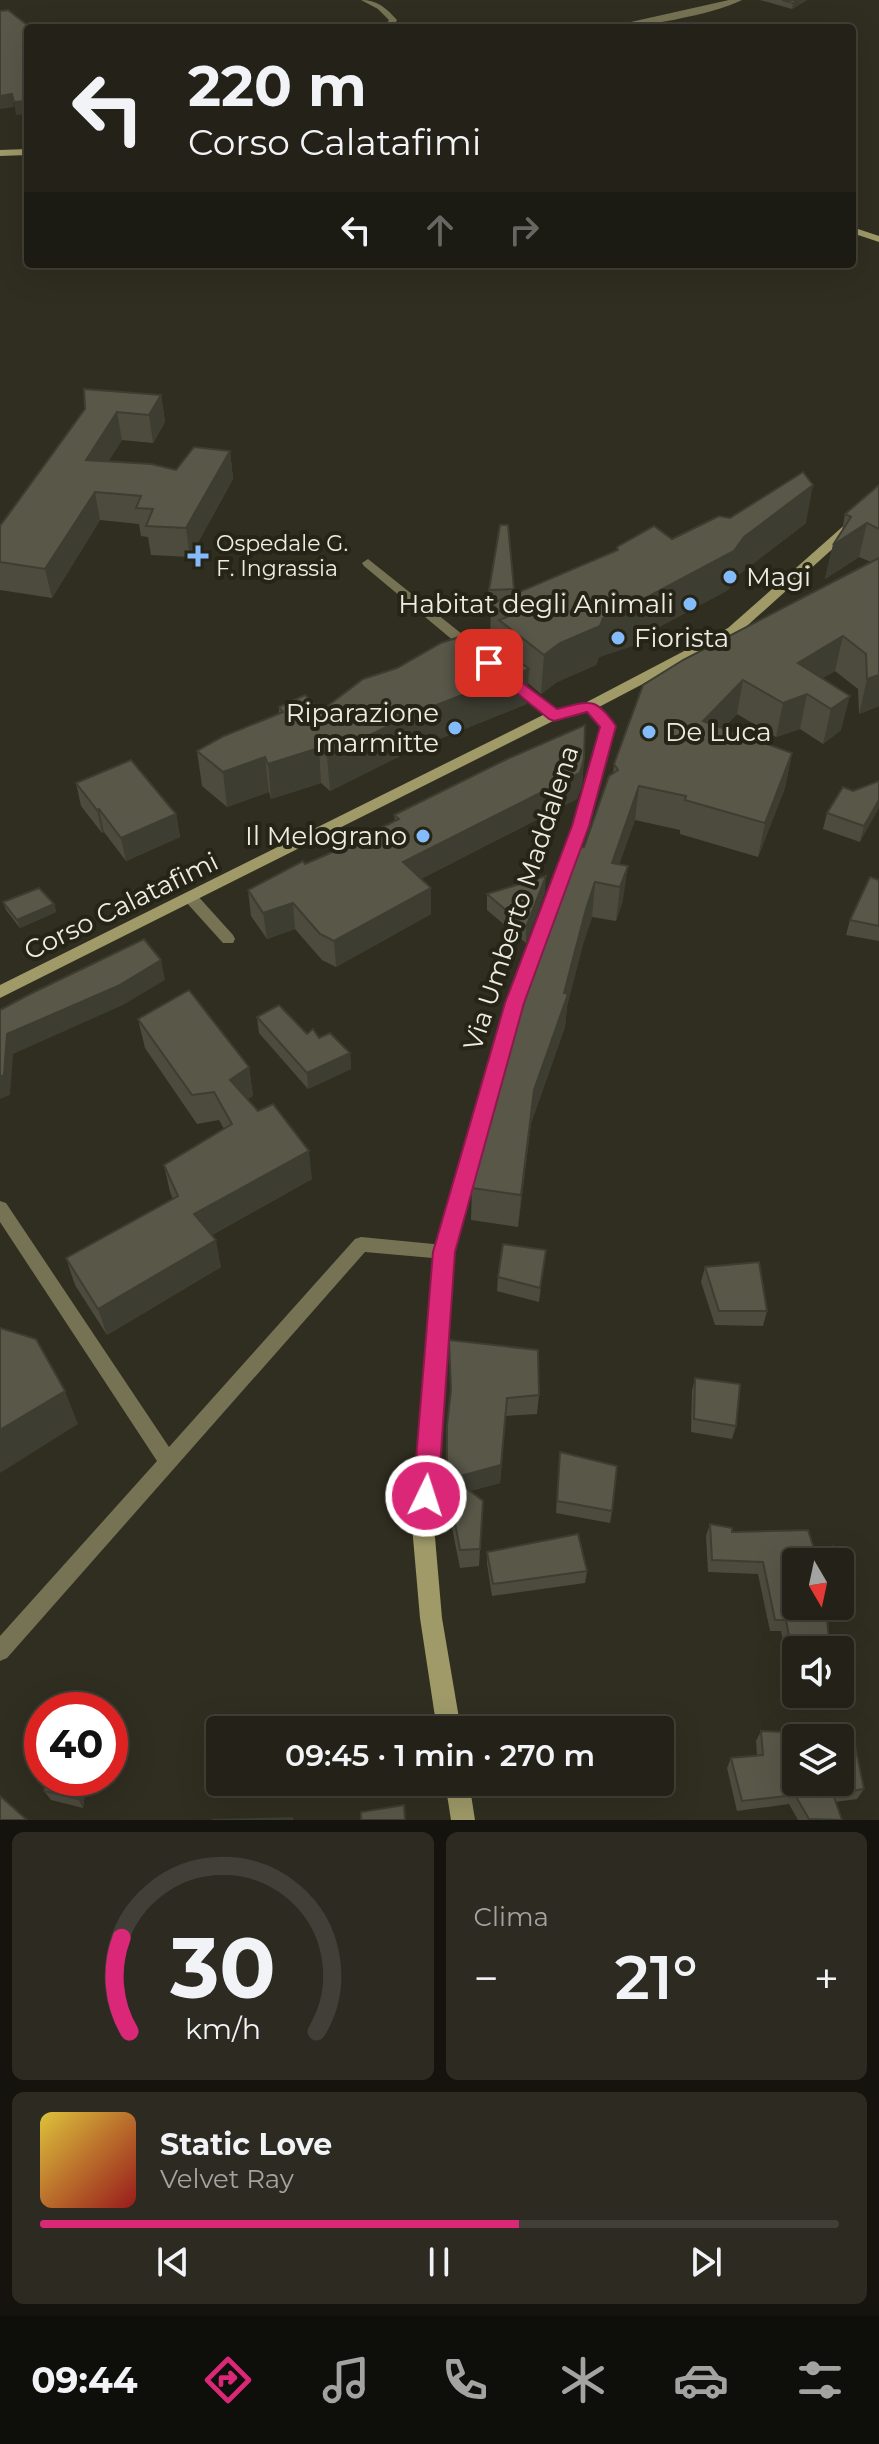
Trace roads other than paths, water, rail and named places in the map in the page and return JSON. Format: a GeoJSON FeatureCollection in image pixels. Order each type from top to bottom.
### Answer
{"type":"FeatureCollection","features":[{"type":"Feature","properties":{"kind":"main road"},"geometry":{"type":"LineString","coordinates":[[0,153],[24,152]]}},
{"type":"Feature","properties":{"kind":"main road"},"geometry":{"type":"LineString","coordinates":[[856,231],[879,239]]}},
{"type":"Feature","properties":{"kind":"main road","name":"Corso Calatafimi"},"geometry":{"type":"LineString","coordinates":[[0,992],[554,715],[590,706],[733,631],[879,501]]}},
{"type":"Feature","properties":{"kind":"main road","name":"Via Umberto Maddalena"},"geometry":{"type":"LineString","coordinates":[[447,1716],[431,1618],[423,1526],[444,1252],[514,1003],[581,826],[608,726],[590,706]]}},
{"type":"Feature","properties":{"kind":"main road"},"geometry":{"type":"LineString","coordinates":[[459,1796],[463,1820]]}},
{"type":"Feature","properties":{"kind":"street"},"geometry":{"type":"LineString","coordinates":[[365,0],[381,7],[393,20],[390,24]]}},
{"type":"Feature","properties":{"kind":"street"},"geometry":{"type":"LineString","coordinates":[[632,24],[738,0]]}},
{"type":"Feature","properties":{"kind":"street"},"geometry":{"type":"LineString","coordinates":[[368,563],[554,715]]}},
{"type":"Feature","properties":{"kind":"lane"},"geometry":{"type":"LineString","coordinates":[[191,898],[228,939]]}},
{"type":"Feature","properties":{"kind":"lane"},"geometry":{"type":"LineString","coordinates":[[0,1208],[168,1462]]}},
{"type":"Feature","properties":{"kind":"lane"},"geometry":{"type":"LineString","coordinates":[[0,1651],[361,1244],[444,1252]]}},
{"type":"Feature","properties":{"kind":"place","name":"Ospedale G. F. Ingrassia"},"geometry":{"type":"Point","coordinates":[198,556]}},
{"type":"Feature","properties":{"kind":"place","name":"Magi"},"geometry":{"type":"Point","coordinates":[730,577]}},
{"type":"Feature","properties":{"kind":"place","name":"Habitat degli Animali"},"geometry":{"type":"Point","coordinates":[690,604]}},
{"type":"Feature","properties":{"kind":"place","name":"Fiorista"},"geometry":{"type":"Point","coordinates":[618,638]}},
{"type":"Feature","properties":{"kind":"place","name":"Riparazione marmitte"},"geometry":{"type":"Point","coordinates":[455,728]}},
{"type":"Feature","properties":{"kind":"place","name":"De Luca"},"geometry":{"type":"Point","coordinates":[649,732]}},
{"type":"Feature","properties":{"kind":"place","name":"Il Melograno"},"geometry":{"type":"Point","coordinates":[423,836]}}]}
